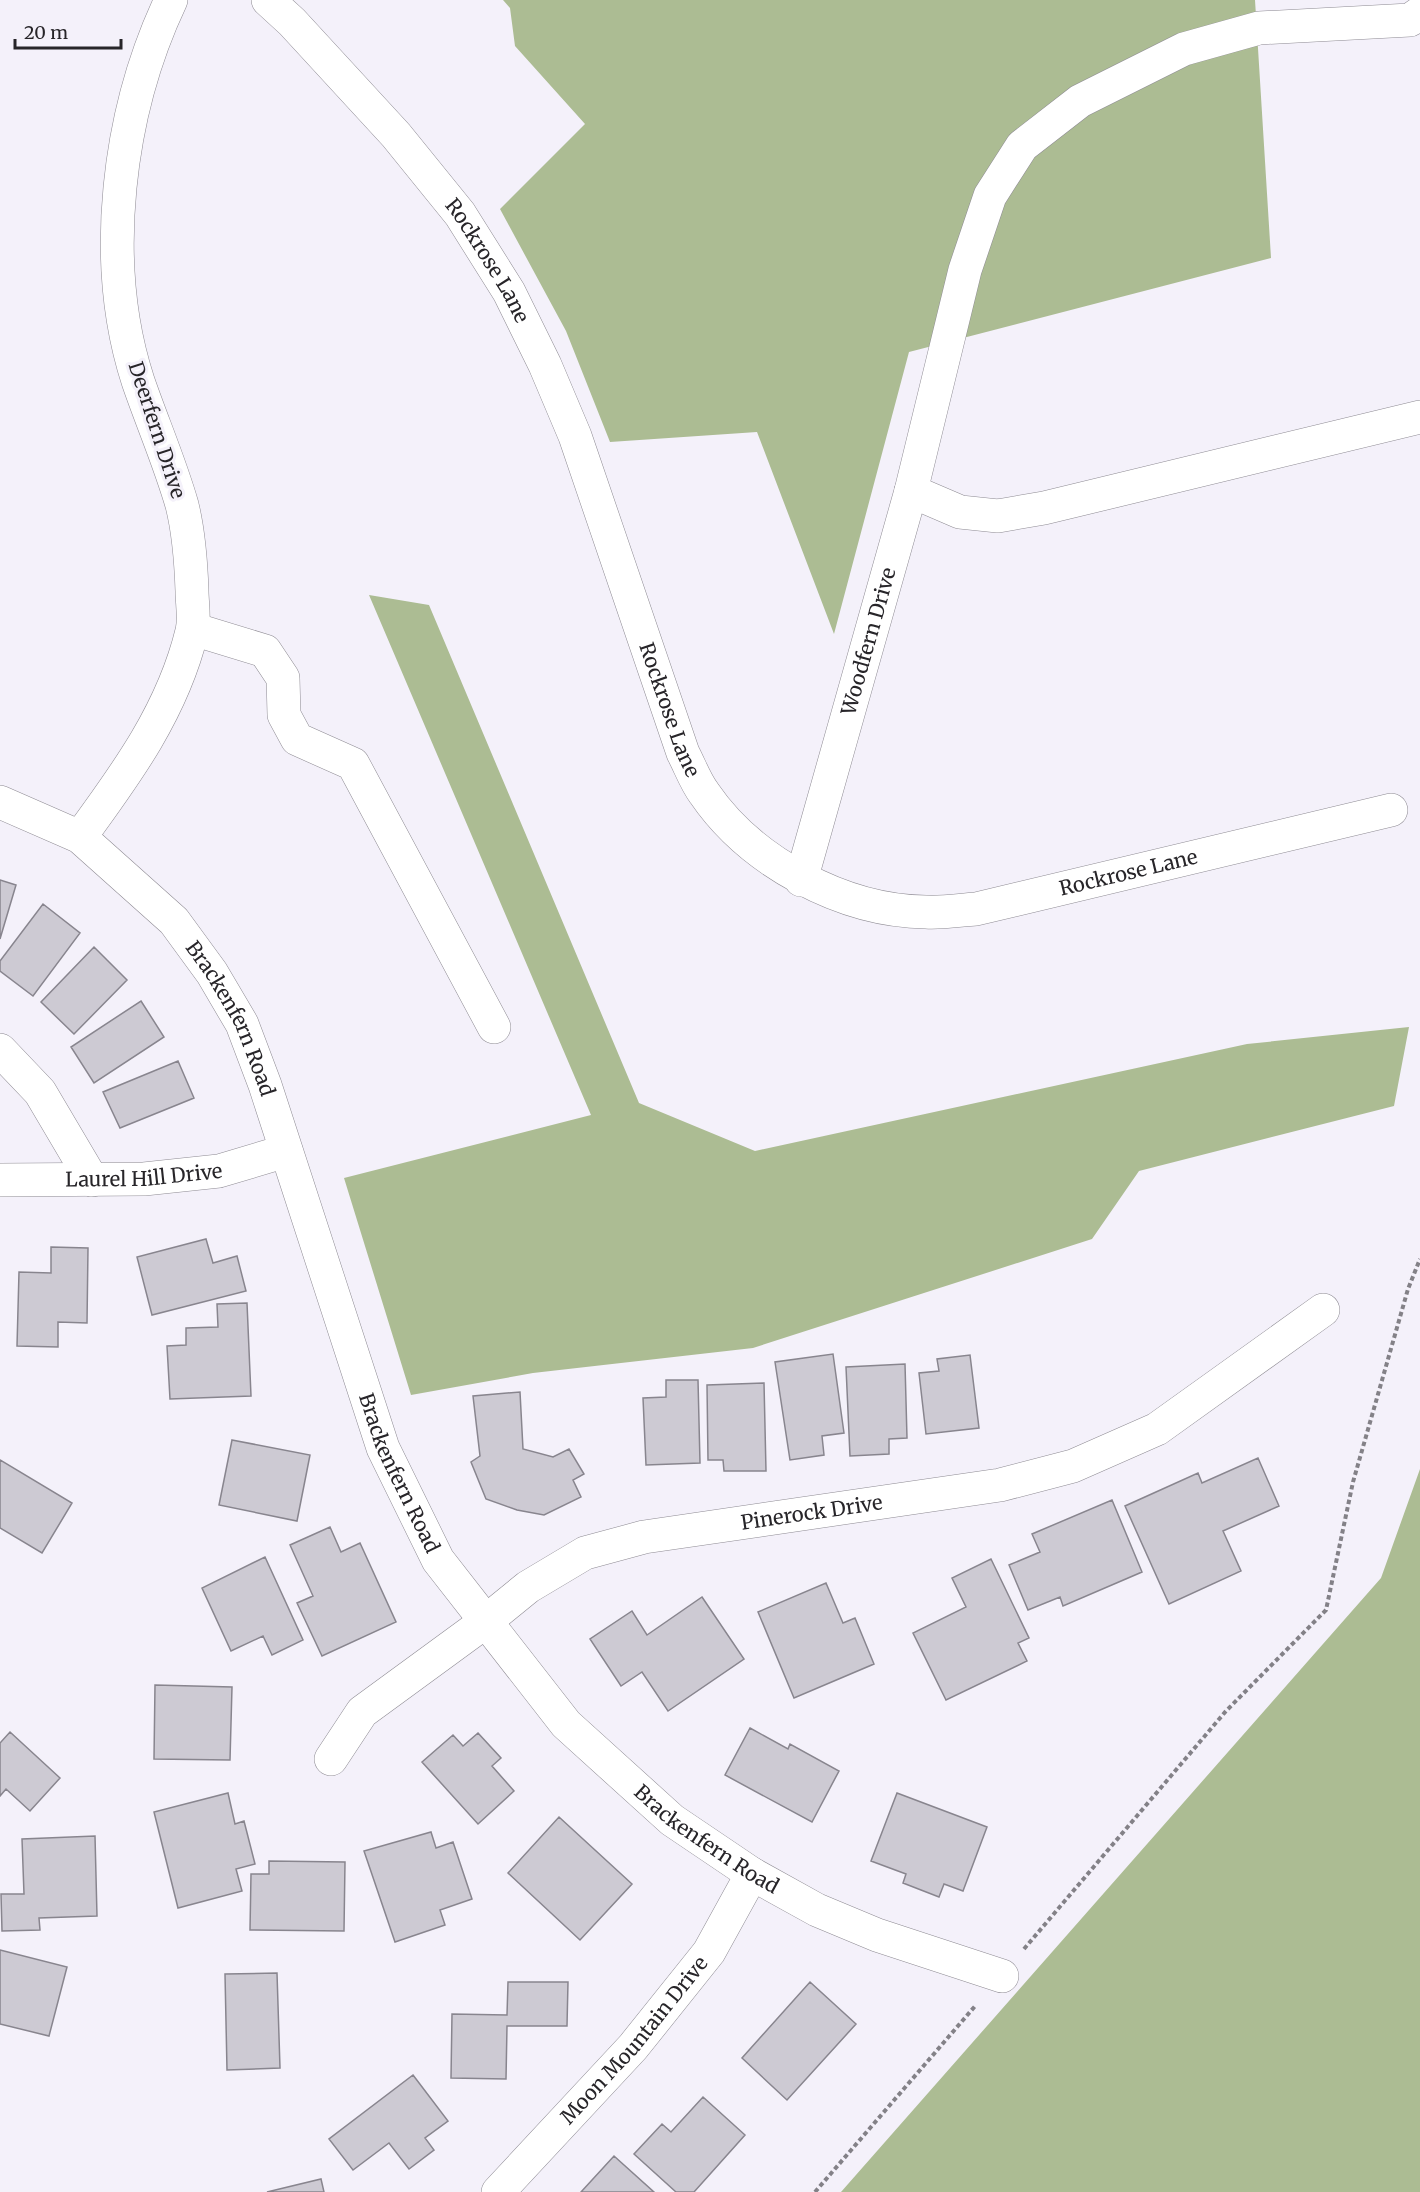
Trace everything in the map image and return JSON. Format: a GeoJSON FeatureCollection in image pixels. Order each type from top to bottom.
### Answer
{"type":"FeatureCollection","features":[{"type":"Feature","properties":{"kind":"street","name":"Deerfern Drive"},"geometry":{"type":"LineString","coordinates":[[80,837],[138,758],[157,724],[177,678],[193,629],[191,556],[182,506],[137,378],[124,317],[119,260],[119,208],[128,128],[158,28],[171,0]]}},
{"type":"Feature","properties":{"kind":"street","name":"Rockrose Lane"},"geometry":{"type":"LineString","coordinates":[[268,0],[292,22],[396,135],[460,214],[509,292],[545,365],[575,436],[683,753],[704,793],[733,827],[766,856],[801,880],[844,897],[925,912],[976,909],[1391,810]]}},
{"type":"Feature","properties":{"kind":"street","name":"Woodfern Drive"},"geometry":{"type":"LineString","coordinates":[[801,880],[911,491],[965,270],[990,196],[1022,146],[1080,101],[1184,49],[1259,28],[1410,20],[1420,13]]}},
{"type":"Feature","properties":{"kind":"street"},"geometry":{"type":"LineString","coordinates":[[911,491],[960,512],[998,516],[1044,508],[1420,417]]}},
{"type":"Feature","properties":{"kind":"street"},"geometry":{"type":"LineString","coordinates":[[193,629],[266,651],[283,678],[284,715],[297,740],[352,764],[494,1028]]}},
{"type":"Feature","properties":{"kind":"street","name":"Brackenfern Road"},"geometry":{"type":"LineString","coordinates":[[0,802],[80,837],[174,921],[212,973],[242,1024],[286,1150],[383,1448],[438,1560],[566,1724],[672,1820],[752,1874],[818,1910],[877,1935],[1002,1976]]}},
{"type":"Feature","properties":{"kind":"street"},"geometry":{"type":"LineString","coordinates":[[0,1050],[40,1092],[92,1180]]}},
{"type":"Feature","properties":{"kind":"street","name":"Laurel Hill Drive"},"geometry":{"type":"LineString","coordinates":[[0,1180],[144,1179],[219,1171],[286,1150]]}},
{"type":"Feature","properties":{"kind":"street","name":"Pinerock Drive"},"geometry":{"type":"LineString","coordinates":[[331,1759],[362,1712],[485,1622],[528,1587],[585,1553],[644,1537],[1000,1485],[1073,1466],[1157,1429],[1323,1310]]}},
{"type":"Feature","properties":{"kind":"street","name":"Moon Mountain Drive"},"geometry":{"type":"LineString","coordinates":[[498,2192],[633,2047],[709,1952],[752,1874]]}},
{"type":"Feature","properties":{"kind":"path"},"geometry":{"type":"LineString","coordinates":[[815,2192],[1002,1976],[1226,1711],[1326,1610],[1353,1482],[1408,1289],[1420,1259]]}},
{"type":"Feature","properties":{"kind":"green space"},"geometry":{"type":"Polygon","coordinates":[[[503,0],[1255,0],[1271,258],[909,352],[834,634],[757,432],[610,442],[566,331],[500,209],[585,124],[515,46],[510,8],[503,0]]]}},
{"type":"Feature","properties":{"kind":"green space"},"geometry":{"type":"Polygon","coordinates":[[[369,595],[429,605],[639,1103],[755,1151],[1247,1044],[1409,1027],[1394,1106],[1139,1171],[1092,1239],[753,1348],[533,1373],[411,1395],[344,1178],[591,1115],[369,595]]]}},
{"type":"Feature","properties":{"kind":"green space"},"geometry":{"type":"Polygon","coordinates":[[[1420,1469],[1420,2192],[841,2192],[1381,1578],[1420,1469]]]}},
{"type":"Feature","properties":{"kind":"building"},"geometry":{"type":"Polygon","coordinates":[[[0,880],[16,885],[0,939],[0,880]]]}},
{"type":"Feature","properties":{"kind":"building"},"geometry":{"type":"Polygon","coordinates":[[[43,904],[80,933],[33,996],[0,971],[0,961],[43,904]]]}},
{"type":"Feature","properties":{"kind":"building"},"geometry":{"type":"Polygon","coordinates":[[[94,947],[127,980],[74,1034],[41,1002],[94,947]]]}},
{"type":"Feature","properties":{"kind":"building"},"geometry":{"type":"Polygon","coordinates":[[[141,1001],[164,1037],[94,1083],[71,1047],[141,1001]]]}},
{"type":"Feature","properties":{"kind":"building"},"geometry":{"type":"Polygon","coordinates":[[[178,1061],[194,1098],[120,1128],[103,1092],[178,1061]]]}},
{"type":"Feature","properties":{"kind":"building"},"geometry":{"type":"Polygon","coordinates":[[[206,1239],[213,1263],[237,1256],[246,1291],[152,1315],[137,1257],[206,1239]]]}},
{"type":"Feature","properties":{"kind":"building"},"geometry":{"type":"Polygon","coordinates":[[[51,1247],[88,1248],[87,1323],[58,1322],[58,1347],[17,1346],[19,1272],[51,1273],[51,1247]]]}},
{"type":"Feature","properties":{"kind":"building"},"geometry":{"type":"Polygon","coordinates":[[[247,1303],[251,1396],[170,1399],[167,1346],[186,1345],[186,1328],[218,1327],[217,1304],[247,1303]]]}},
{"type":"Feature","properties":{"kind":"building"},"geometry":{"type":"Polygon","coordinates":[[[833,1354],[844,1433],[822,1436],[824,1455],[790,1460],[775,1362],[833,1354]]]}},
{"type":"Feature","properties":{"kind":"building"},"geometry":{"type":"Polygon","coordinates":[[[970,1355],[979,1428],[926,1434],[919,1373],[939,1371],[937,1359],[970,1355]]]}},
{"type":"Feature","properties":{"kind":"building"},"geometry":{"type":"Polygon","coordinates":[[[905,1364],[907,1438],[889,1439],[889,1454],[850,1456],[846,1367],[905,1364]]]}},
{"type":"Feature","properties":{"kind":"building"},"geometry":{"type":"Polygon","coordinates":[[[666,1380],[698,1380],[700,1463],[646,1465],[643,1398],[666,1397],[666,1380]]]}},
{"type":"Feature","properties":{"kind":"building"},"geometry":{"type":"Polygon","coordinates":[[[764,1383],[766,1471],[724,1471],[723,1460],[708,1460],[707,1385],[764,1383]]]}},
{"type":"Feature","properties":{"kind":"building"},"geometry":{"type":"Polygon","coordinates":[[[520,1392],[523,1449],[553,1457],[569,1449],[584,1474],[573,1480],[581,1497],[544,1515],[517,1510],[486,1499],[471,1462],[480,1456],[473,1396],[520,1392]]]}},
{"type":"Feature","properties":{"kind":"building"},"geometry":{"type":"Polygon","coordinates":[[[232,1440],[310,1455],[297,1521],[219,1505],[232,1440]]]}},
{"type":"Feature","properties":{"kind":"building"},"geometry":{"type":"Polygon","coordinates":[[[1258,1458],[1279,1506],[1223,1531],[1241,1571],[1169,1604],[1125,1506],[1198,1473],[1202,1483],[1258,1458]]]}},
{"type":"Feature","properties":{"kind":"building"},"geometry":{"type":"Polygon","coordinates":[[[0,1460],[72,1503],[42,1553],[0,1528],[0,1460]]]}},
{"type":"Feature","properties":{"kind":"building"},"geometry":{"type":"Polygon","coordinates":[[[1112,1500],[1142,1572],[1063,1606],[1060,1597],[1028,1610],[1009,1565],[1040,1552],[1032,1534],[1112,1500]]]}},
{"type":"Feature","properties":{"kind":"building"},"geometry":{"type":"Polygon","coordinates":[[[330,1527],[341,1552],[360,1543],[396,1622],[322,1656],[297,1603],[313,1596],[290,1545],[330,1527]]]}},
{"type":"Feature","properties":{"kind":"building"},"geometry":{"type":"Polygon","coordinates":[[[265,1557],[303,1640],[272,1655],[263,1636],[231,1651],[202,1588],[265,1557]]]}},
{"type":"Feature","properties":{"kind":"building"},"geometry":{"type":"Polygon","coordinates":[[[991,1559],[1029,1638],[1018,1643],[1027,1661],[946,1700],[913,1633],[966,1607],[952,1578],[991,1559]]]}},
{"type":"Feature","properties":{"kind":"building"},"geometry":{"type":"Polygon","coordinates":[[[826,1583],[843,1623],[855,1618],[874,1664],[794,1698],[758,1612],[826,1583]]]}},
{"type":"Feature","properties":{"kind":"building"},"geometry":{"type":"Polygon","coordinates":[[[702,1597],[744,1659],[668,1711],[642,1672],[621,1686],[590,1639],[632,1611],[647,1635],[702,1597]]]}},
{"type":"Feature","properties":{"kind":"building"},"geometry":{"type":"Polygon","coordinates":[[[155,1685],[232,1687],[230,1760],[154,1759],[155,1685]]]}},
{"type":"Feature","properties":{"kind":"building"},"geometry":{"type":"Polygon","coordinates":[[[750,1728],[788,1749],[790,1744],[839,1771],[812,1822],[725,1775],[750,1728]]]}},
{"type":"Feature","properties":{"kind":"building"},"geometry":{"type":"Polygon","coordinates":[[[10,1732],[60,1778],[30,1811],[6,1789],[0,1796],[0,1743],[10,1732]]]}},
{"type":"Feature","properties":{"kind":"building"},"geometry":{"type":"Polygon","coordinates":[[[478,1733],[501,1758],[492,1766],[514,1791],[478,1824],[422,1762],[453,1735],[463,1746],[478,1733]]]}},
{"type":"Feature","properties":{"kind":"building"},"geometry":{"type":"Polygon","coordinates":[[[228,1793],[235,1824],[244,1821],[255,1864],[236,1869],[242,1891],[178,1908],[154,1812],[228,1793]]]}},
{"type":"Feature","properties":{"kind":"building"},"geometry":{"type":"Polygon","coordinates":[[[897,1793],[987,1827],[963,1891],[944,1884],[939,1897],[903,1883],[906,1874],[871,1861],[897,1793]]]}},
{"type":"Feature","properties":{"kind":"building"},"geometry":{"type":"Polygon","coordinates":[[[559,1817],[632,1884],[580,1940],[508,1873],[559,1817]]]}},
{"type":"Feature","properties":{"kind":"building"},"geometry":{"type":"Polygon","coordinates":[[[431,1832],[436,1848],[453,1842],[472,1899],[440,1910],[445,1925],[395,1942],[364,1851],[431,1832]]]}},
{"type":"Feature","properties":{"kind":"building"},"geometry":{"type":"Polygon","coordinates":[[[95,1836],[97,1916],[39,1918],[40,1930],[2,1931],[1,1894],[24,1894],[22,1839],[95,1836]]]}},
{"type":"Feature","properties":{"kind":"building"},"geometry":{"type":"Polygon","coordinates":[[[269,1861],[345,1862],[344,1931],[250,1930],[251,1874],[269,1874],[269,1861]]]}},
{"type":"Feature","properties":{"kind":"building"},"geometry":{"type":"Polygon","coordinates":[[[0,1950],[67,1967],[49,2036],[0,2024],[0,1950]]]}},
{"type":"Feature","properties":{"kind":"building"},"geometry":{"type":"Polygon","coordinates":[[[277,1973],[280,2068],[227,2070],[225,1974],[277,1973]]]}},
{"type":"Feature","properties":{"kind":"building"},"geometry":{"type":"Polygon","coordinates":[[[508,1982],[568,1982],[567,2026],[507,2026],[506,2079],[451,2078],[452,2014],[507,2015],[508,1982]]]}},
{"type":"Feature","properties":{"kind":"building"},"geometry":{"type":"Polygon","coordinates":[[[810,1982],[856,2024],[787,2100],[742,2058],[810,1982]]]}},
{"type":"Feature","properties":{"kind":"building"},"geometry":{"type":"Polygon","coordinates":[[[413,2075],[448,2121],[425,2138],[434,2150],[409,2169],[389,2143],[353,2170],[329,2139],[413,2075]]]}},
{"type":"Feature","properties":{"kind":"building"},"geometry":{"type":"Polygon","coordinates":[[[703,2097],[745,2135],[694,2192],[676,2192],[634,2154],[662,2124],[671,2132],[703,2097]]]}},
{"type":"Feature","properties":{"kind":"building"},"geometry":{"type":"Polygon","coordinates":[[[614,2156],[654,2192],[581,2192],[614,2156]]]}},
{"type":"Feature","properties":{"kind":"building"},"geometry":{"type":"Polygon","coordinates":[[[321,2179],[324,2192],[267,2192],[321,2179]]]}}]}
